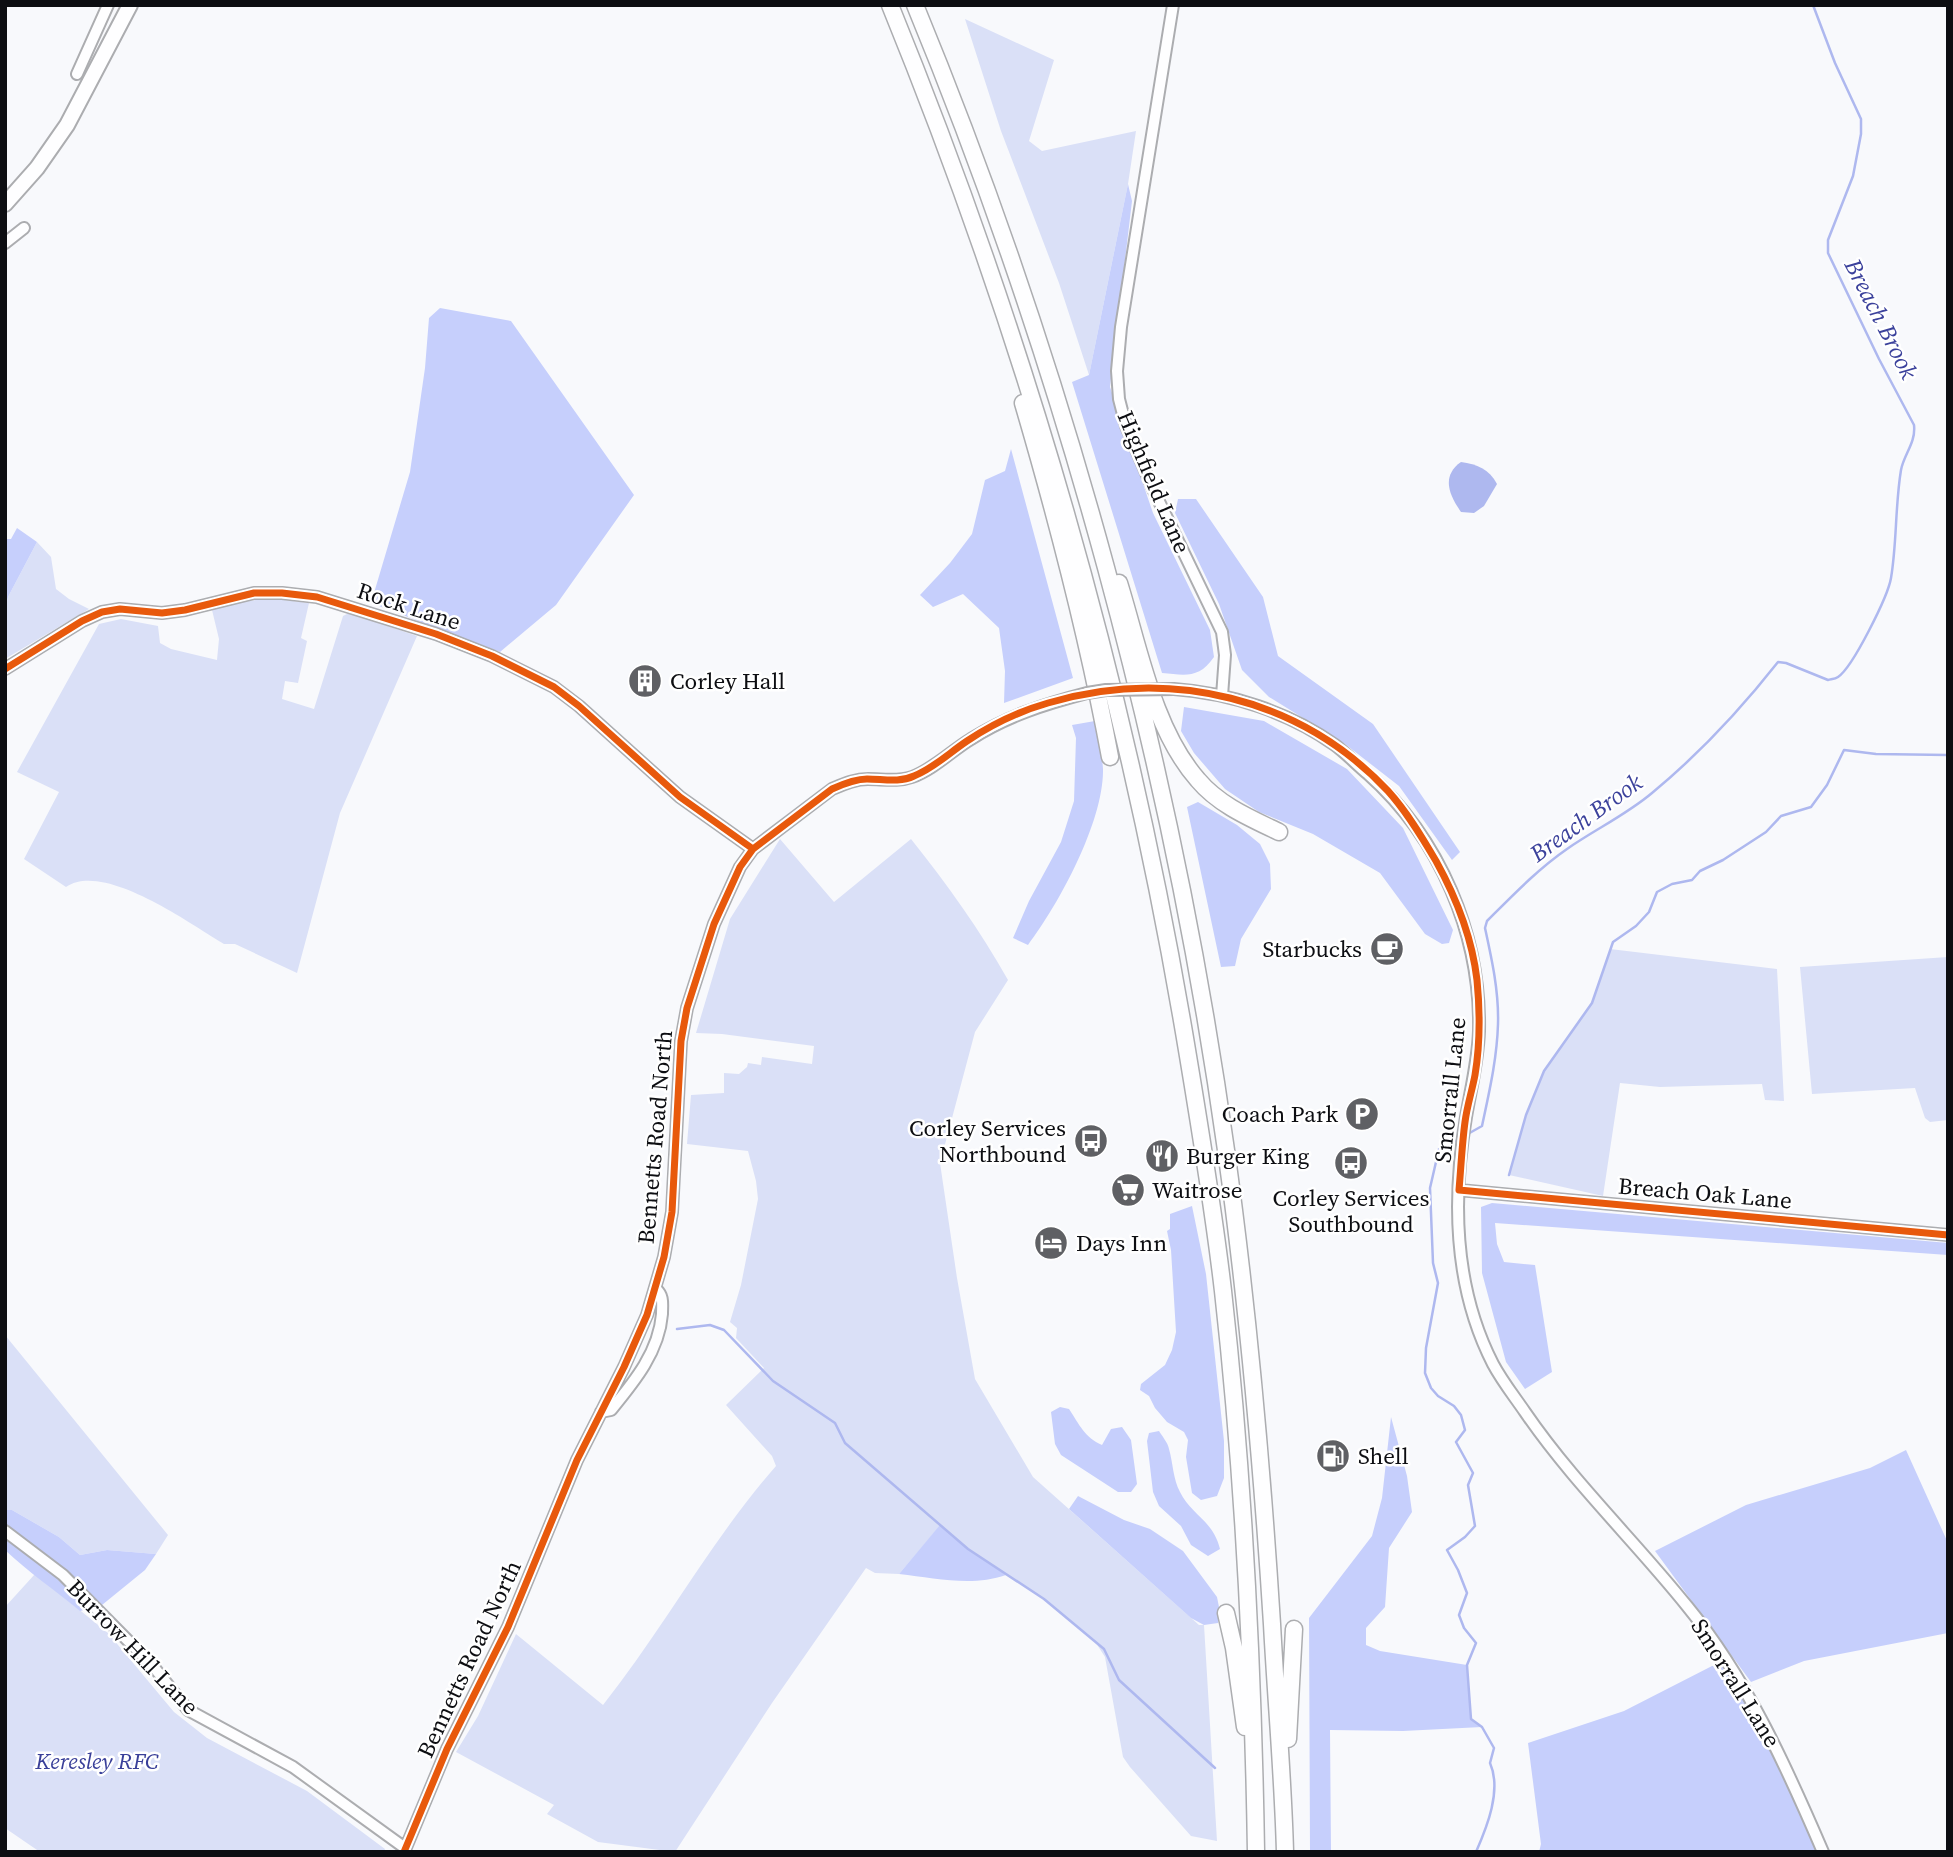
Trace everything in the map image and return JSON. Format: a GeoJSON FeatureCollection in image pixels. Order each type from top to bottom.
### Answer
{"type":"FeatureCollection","features":[{"type":"Feature","properties":{"kind":"highway"},"geometry":{"type":"LineString","coordinates":[[890,5],[955,166],[1018,350],[1088,587],[1128,748],[1170,949],[1205,1156],[1229,1350],[1244,1516],[1252,1665],[1256,1852]]}},
{"type":"Feature","properties":{"kind":"highway"},"geometry":{"type":"LineString","coordinates":[[915,5],[951,93],[1019,287],[1111,555],[1158,712],[1172,741],[1199,781],[1234,810],[1279,832]]}},
{"type":"Feature","properties":{"kind":"highway"},"geometry":{"type":"LineString","coordinates":[[955,166],[1057,527],[1110,757]]}},
{"type":"Feature","properties":{"kind":"highway"},"geometry":{"type":"LineString","coordinates":[[1069,439],[1147,734],[1185,915],[1222,1124],[1259,1434],[1285,1852]]}},
{"type":"Feature","properties":{"kind":"highway"},"geometry":{"type":"LineString","coordinates":[[1226,1613],[1234,1648],[1255,1802]]}},
{"type":"Feature","properties":{"kind":"highway"},"geometry":{"type":"LineString","coordinates":[[1284,1811],[1294,1629]]}},
{"type":"Feature","properties":{"kind":"main road"},"geometry":{"type":"LineString","coordinates":[[5,204],[37,169],[67,125],[130,5]]}},
{"type":"Feature","properties":{"kind":"street"},"geometry":{"type":"LineString","coordinates":[[77,74],[108,5]]}},
{"type":"Feature","properties":{"kind":"street","name":"Highfield Lane"},"geometry":{"type":"LineString","coordinates":[[1173,5],[1121,327],[1117,371],[1119,399],[1126,426],[1153,489],[1222,632],[1225,655],[1222,696]]}},
{"type":"Feature","properties":{"kind":"street"},"geometry":{"type":"LineString","coordinates":[[5,243],[24,228]]}},
{"type":"Feature","properties":{"kind":"street","name":"Rock Lane"},"geometry":{"type":"LineString","coordinates":[[6,670],[82,621],[102,612],[120,609],[162,613],[254,593],[317,597],[436,634],[492,656],[554,687],[579,706],[680,797],[754,849]]}},
{"type":"Feature","properties":{"kind":"street","name":"Bennetts Road North"},"geometry":{"type":"LineString","coordinates":[[404,1850],[447,1749],[509,1627],[577,1460],[638,1338],[656,1289],[672,1212],[676,1172],[679,1064],[687,1008],[714,924],[740,867],[754,849],[832,789],[865,779],[910,778],[968,740],[1018,714],[1087,693],[1106,690],[1197,690],[1222,696]]}},
{"type":"Feature","properties":{"kind":"street","name":"Smorrall Lane"},"geometry":{"type":"LineString","coordinates":[[1222,696],[1281,715],[1336,746],[1388,792],[1427,845],[1458,903],[1472,950],[1477,981],[1479,1031],[1459,1190],[1458,1249],[1474,1321],[1493,1364],[1544,1438],[1581,1485],[1687,1605],[1720,1649],[1779,1752],[1823,1852]]}},
{"type":"Feature","properties":{"kind":"street","name":"Breach Oak Lane"},"geometry":{"type":"LineString","coordinates":[[1459,1190],[1948,1235]]}},
{"type":"Feature","properties":{"kind":"street","name":"Bennetts Road North"},"geometry":{"type":"LineString","coordinates":[[601,1412],[611,1410],[652,1349],[661,1322],[663,1301],[656,1289]]}},
{"type":"Feature","properties":{"kind":"street","name":"Burrow Hill Lane"},"geometry":{"type":"LineString","coordinates":[[5,1531],[63,1575],[153,1666],[188,1710],[293,1766],[404,1850]]}},
{"type":"Feature","properties":{"kind":"green space"},"geometry":{"type":"Polygon","coordinates":[[[965,19],[1054,60],[1029,141],[1042,151],[1136,131],[1128,184],[1089,375],[1059,283],[1001,131],[965,19]]]}},
{"type":"Feature","properties":{"kind":"green space"},"geometry":{"type":"Polygon","coordinates":[[[37,542],[51,557],[56,589],[89,609],[5,659],[5,610],[8,597],[37,542]]]}},
{"type":"Feature","properties":{"kind":"green space"},"geometry":{"type":"Polygon","coordinates":[[[268,598],[309,603],[301,638],[307,641],[298,683],[285,681],[282,699],[314,709],[343,616],[349,613],[417,636],[340,813],[297,973],[235,944],[224,944],[169,910],[124,888],[102,882],[82,881],[66,887],[24,859],[59,792],[17,772],[99,624],[121,619],[158,626],[160,643],[171,649],[217,660],[219,639],[212,610],[268,598]]]}},
{"type":"Feature","properties":{"kind":"green space"},"geometry":{"type":"Polygon","coordinates":[[[780,839],[834,902],[911,839],[962,908],[1008,980],[975,1032],[940,1163],[975,1379],[1033,1477],[1199,1625],[1204,1625],[1217,1841],[1191,1836],[1123,1757],[1105,1657],[1094,1640],[1044,1599],[968,1549],[940,1526],[899,1574],[875,1573],[866,1568],[772,1703],[675,1852],[598,1842],[547,1814],[554,1805],[456,1752],[478,1716],[516,1634],[603,1705],[647,1646],[730,1524],[776,1466],[772,1456],[726,1405],[764,1368],[736,1338],[737,1328],[730,1322],[741,1285],[758,1199],[748,1151],[687,1144],[691,1095],[724,1093],[724,1073],[739,1074],[748,1063],[761,1065],[762,1057],[812,1064],[814,1046],[696,1033],[730,919],[780,839]]]}},
{"type":"Feature","properties":{"kind":"green space"},"geometry":{"type":"Polygon","coordinates":[[[1610,949],[1777,969],[1784,1101],[1765,1100],[1762,1084],[1660,1087],[1620,1083],[1603,1196],[1509,1175],[1527,1112],[1544,1071],[1592,1003],[1610,949]]]}},
{"type":"Feature","properties":{"kind":"green space"},"geometry":{"type":"Polygon","coordinates":[[[1948,957],[1948,1120],[1930,1122],[1925,1118],[1915,1088],[1812,1094],[1800,967],[1948,957]]]}},
{"type":"Feature","properties":{"kind":"green space"},"geometry":{"type":"Polygon","coordinates":[[[5,1335],[168,1535],[156,1554],[107,1550],[80,1555],[59,1537],[12,1510],[5,1510],[5,1335]]]}},
{"type":"Feature","properties":{"kind":"green space","name":"Keresley RFC"},"geometry":{"type":"Polygon","coordinates":[[[35,1574],[108,1633],[174,1712],[207,1738],[307,1791],[385,1849],[384,1852],[40,1852],[5,1828],[5,1607],[35,1574]]]}},
{"type":"Feature","properties":{"kind":"shaded area"},"geometry":{"type":"Polygon","coordinates":[[[1128,184],[1132,201],[1110,387],[1153,513],[1210,630],[1214,657],[1203,669],[1191,674],[1162,673],[1072,382],[1089,375],[1128,184]]]}},
{"type":"Feature","properties":{"kind":"shaded area"},"geometry":{"type":"Polygon","coordinates":[[[440,308],[511,321],[634,495],[556,605],[500,652],[371,603],[410,472],[425,368],[429,318],[440,308]]]}},
{"type":"Feature","properties":{"kind":"shaded area"},"geometry":{"type":"Polygon","coordinates":[[[1011,449],[1073,678],[1004,703],[1005,671],[999,628],[963,594],[933,607],[920,595],[972,534],[985,480],[1005,471],[1011,449]]]}},
{"type":"Feature","properties":{"kind":"shaded area"},"geometry":{"type":"Polygon","coordinates":[[[1461,462],[1482,468],[1497,484],[1484,506],[1474,513],[1461,512],[1450,492],[1451,473],[1461,462]]]}},
{"type":"Feature","properties":{"kind":"shaded area"},"geometry":{"type":"Polygon","coordinates":[[[1178,499],[1196,499],[1263,597],[1278,656],[1373,724],[1460,852],[1452,860],[1399,786],[1345,744],[1269,697],[1242,670],[1219,604],[1175,513],[1178,499]]]}},
{"type":"Feature","properties":{"kind":"shaded area"},"geometry":{"type":"Polygon","coordinates":[[[17,528],[37,542],[8,597],[5,610],[5,539],[11,539],[17,528]]]}},
{"type":"Feature","properties":{"kind":"shaded area"},"geometry":{"type":"Polygon","coordinates":[[[1184,707],[1264,721],[1347,769],[1403,828],[1453,930],[1449,943],[1442,944],[1425,934],[1380,873],[1313,834],[1259,812],[1225,789],[1194,753],[1181,731],[1184,707]]]}},
{"type":"Feature","properties":{"kind":"shaded area"},"geometry":{"type":"Polygon","coordinates":[[[1095,721],[1103,769],[1096,813],[1066,885],[1028,945],[1013,938],[1029,901],[1061,842],[1074,801],[1076,738],[1072,725],[1095,721]]]}},
{"type":"Feature","properties":{"kind":"shaded area"},"geometry":{"type":"Polygon","coordinates":[[[1198,802],[1237,825],[1260,844],[1270,864],[1271,889],[1241,939],[1235,966],[1221,967],[1187,807],[1198,802]]]}},
{"type":"Feature","properties":{"kind":"shaded area"},"geometry":{"type":"Polygon","coordinates":[[[1492,1203],[1948,1243],[1948,1255],[1495,1223],[1497,1244],[1504,1262],[1535,1265],[1552,1372],[1525,1389],[1506,1362],[1482,1273],[1481,1207],[1492,1203]]]}},
{"type":"Feature","properties":{"kind":"shaded area"},"geometry":{"type":"Polygon","coordinates":[[[1192,1206],[1206,1274],[1224,1441],[1224,1478],[1217,1496],[1201,1500],[1192,1493],[1186,1457],[1188,1440],[1184,1432],[1167,1422],[1149,1396],[1140,1390],[1141,1384],[1165,1365],[1172,1350],[1176,1332],[1171,1250],[1167,1231],[1170,1229],[1170,1214],[1192,1206]]]}},
{"type":"Feature","properties":{"kind":"shaded area"},"geometry":{"type":"Polygon","coordinates":[[[1060,1407],[1069,1409],[1087,1434],[1102,1445],[1111,1429],[1122,1427],[1131,1440],[1137,1484],[1131,1492],[1118,1492],[1061,1455],[1055,1444],[1051,1412],[1060,1407]]]}},
{"type":"Feature","properties":{"kind":"shaded area"},"geometry":{"type":"Polygon","coordinates":[[[1391,1417],[1407,1476],[1412,1512],[1389,1548],[1385,1607],[1366,1628],[1366,1645],[1380,1651],[1467,1665],[1471,1719],[1482,1727],[1403,1731],[1330,1730],[1331,1852],[1310,1852],[1309,1618],[1372,1536],[1382,1498],[1391,1417]]]}},
{"type":"Feature","properties":{"kind":"shaded area"},"geometry":{"type":"Polygon","coordinates":[[[1159,1431],[1168,1447],[1180,1492],[1217,1539],[1220,1549],[1208,1556],[1191,1545],[1181,1526],[1159,1506],[1153,1492],[1147,1441],[1149,1433],[1159,1431]]]}},
{"type":"Feature","properties":{"kind":"shaded area"},"geometry":{"type":"Polygon","coordinates":[[[1906,1450],[1948,1543],[1948,1633],[1804,1661],[1751,1682],[1655,1551],[1746,1505],[1870,1468],[1906,1450]]]}},
{"type":"Feature","properties":{"kind":"shaded area"},"geometry":{"type":"Polygon","coordinates":[[[1078,1496],[1124,1520],[1150,1529],[1183,1551],[1217,1597],[1220,1612],[1218,1623],[1204,1625],[1191,1618],[1069,1509],[1078,1496]]]}},
{"type":"Feature","properties":{"kind":"shaded area"},"geometry":{"type":"Polygon","coordinates":[[[5,1510],[12,1510],[59,1537],[80,1555],[107,1550],[156,1554],[145,1570],[102,1605],[80,1611],[5,1550],[5,1510]]]}},
{"type":"Feature","properties":{"kind":"shaded area"},"geometry":{"type":"Polygon","coordinates":[[[940,1525],[968,1549],[1006,1575],[967,1581],[899,1574],[940,1525]]]}},
{"type":"Feature","properties":{"kind":"shaded area"},"geometry":{"type":"Polygon","coordinates":[[[1727,1665],[1798,1803],[1819,1852],[1539,1852],[1541,1844],[1528,1743],[1624,1711],[1712,1666],[1727,1665]]]}},
{"type":"Feature","properties":{"kind":"waterway","name":"Breach Brook"},"geometry":{"type":"LineString","coordinates":[[1466,1135],[1482,1126],[1496,1050],[1497,1000],[1485,928],[1487,921],[1556,857],[1632,808],[1686,763],[1749,697],[1778,662],[1828,680],[1838,677],[1861,646],[1877,615],[1891,578],[1901,470],[1913,437],[1914,425],[1828,253],[1828,240],[1853,176],[1861,119],[1835,63],[1813,5]]}},
{"type":"Feature","properties":{"kind":"waterway"},"geometry":{"type":"LineString","coordinates":[[1509,1175],[1526,1115],[1544,1071],[1592,1003],[1613,942],[1636,926],[1649,912],[1657,892],[1672,884],[1692,880],[1700,871],[1723,860],[1766,832],[1781,816],[1811,807],[1827,785],[1844,750],[1876,754],[1948,755]]}},
{"type":"Feature","properties":{"kind":"waterway","name":"Breach Brook"},"geometry":{"type":"LineString","coordinates":[[1461,1138],[1439,1149],[1430,1188],[1433,1263],[1438,1283],[1426,1348],[1425,1373],[1431,1388],[1461,1415],[1465,1430],[1456,1442],[1473,1473],[1468,1485],[1475,1526],[1447,1550],[1467,1593],[1459,1615],[1464,1628],[1476,1643],[1467,1665],[1471,1719],[1482,1727],[1494,1748],[1490,1763],[1494,1785],[1492,1808],[1476,1852]]}},
{"type":"Feature","properties":{"kind":"waterway"},"geometry":{"type":"LineString","coordinates":[[677,1329],[710,1325],[724,1330],[773,1381],[835,1423],[845,1443],[968,1549],[1044,1599],[1104,1649],[1119,1680],[1215,1768]]}},
{"type":"Feature","properties":{"kind":"cycle path"},"geometry":{"type":"LineString","coordinates":[[5,669],[82,621],[102,612],[120,609],[162,613],[254,593],[317,597],[436,634],[492,656],[554,687],[579,706],[680,797],[753,849]]}},
{"type":"Feature","properties":{"kind":"cycle path"},"geometry":{"type":"LineString","coordinates":[[404,1852],[447,1749],[508,1627],[577,1460],[647,1315],[664,1257],[672,1212],[681,1041],[687,1008],[714,924],[740,867],[753,849],[832,789],[858,780],[897,780],[914,776],[935,765],[986,729],[1027,710],[1094,693],[1140,688],[1186,690],[1231,698],[1274,712],[1315,733],[1353,759],[1388,791],[1402,807],[1444,875],[1457,904],[1475,964],[1479,1004],[1478,1052],[1465,1122],[1459,1190],[1948,1235]]}},
{"type":"Feature","properties":{"kind":"place","name":"Corley Hall"},"geometry":{"type":"Point","coordinates":[645,681]}},
{"type":"Feature","properties":{"kind":"place","name":"Starbucks"},"geometry":{"type":"Point","coordinates":[1387,949]}},
{"type":"Feature","properties":{"kind":"place","name":"Coach Park"},"geometry":{"type":"Point","coordinates":[1362,1114]}},
{"type":"Feature","properties":{"kind":"place","name":"Corley Services Northbound"},"geometry":{"type":"Point","coordinates":[1091,1141]}},
{"type":"Feature","properties":{"kind":"place","name":"Burger King"},"geometry":{"type":"Point","coordinates":[1162,1156]}},
{"type":"Feature","properties":{"kind":"place","name":"Corley Services Southbound"},"geometry":{"type":"Point","coordinates":[1351,1163]}},
{"type":"Feature","properties":{"kind":"place","name":"Waitrose"},"geometry":{"type":"Point","coordinates":[1128,1190]}},
{"type":"Feature","properties":{"kind":"place","name":"Days Inn"},"geometry":{"type":"Point","coordinates":[1051,1243]}},
{"type":"Feature","properties":{"kind":"place","name":"Shell"},"geometry":{"type":"Point","coordinates":[1333,1456]}}]}
